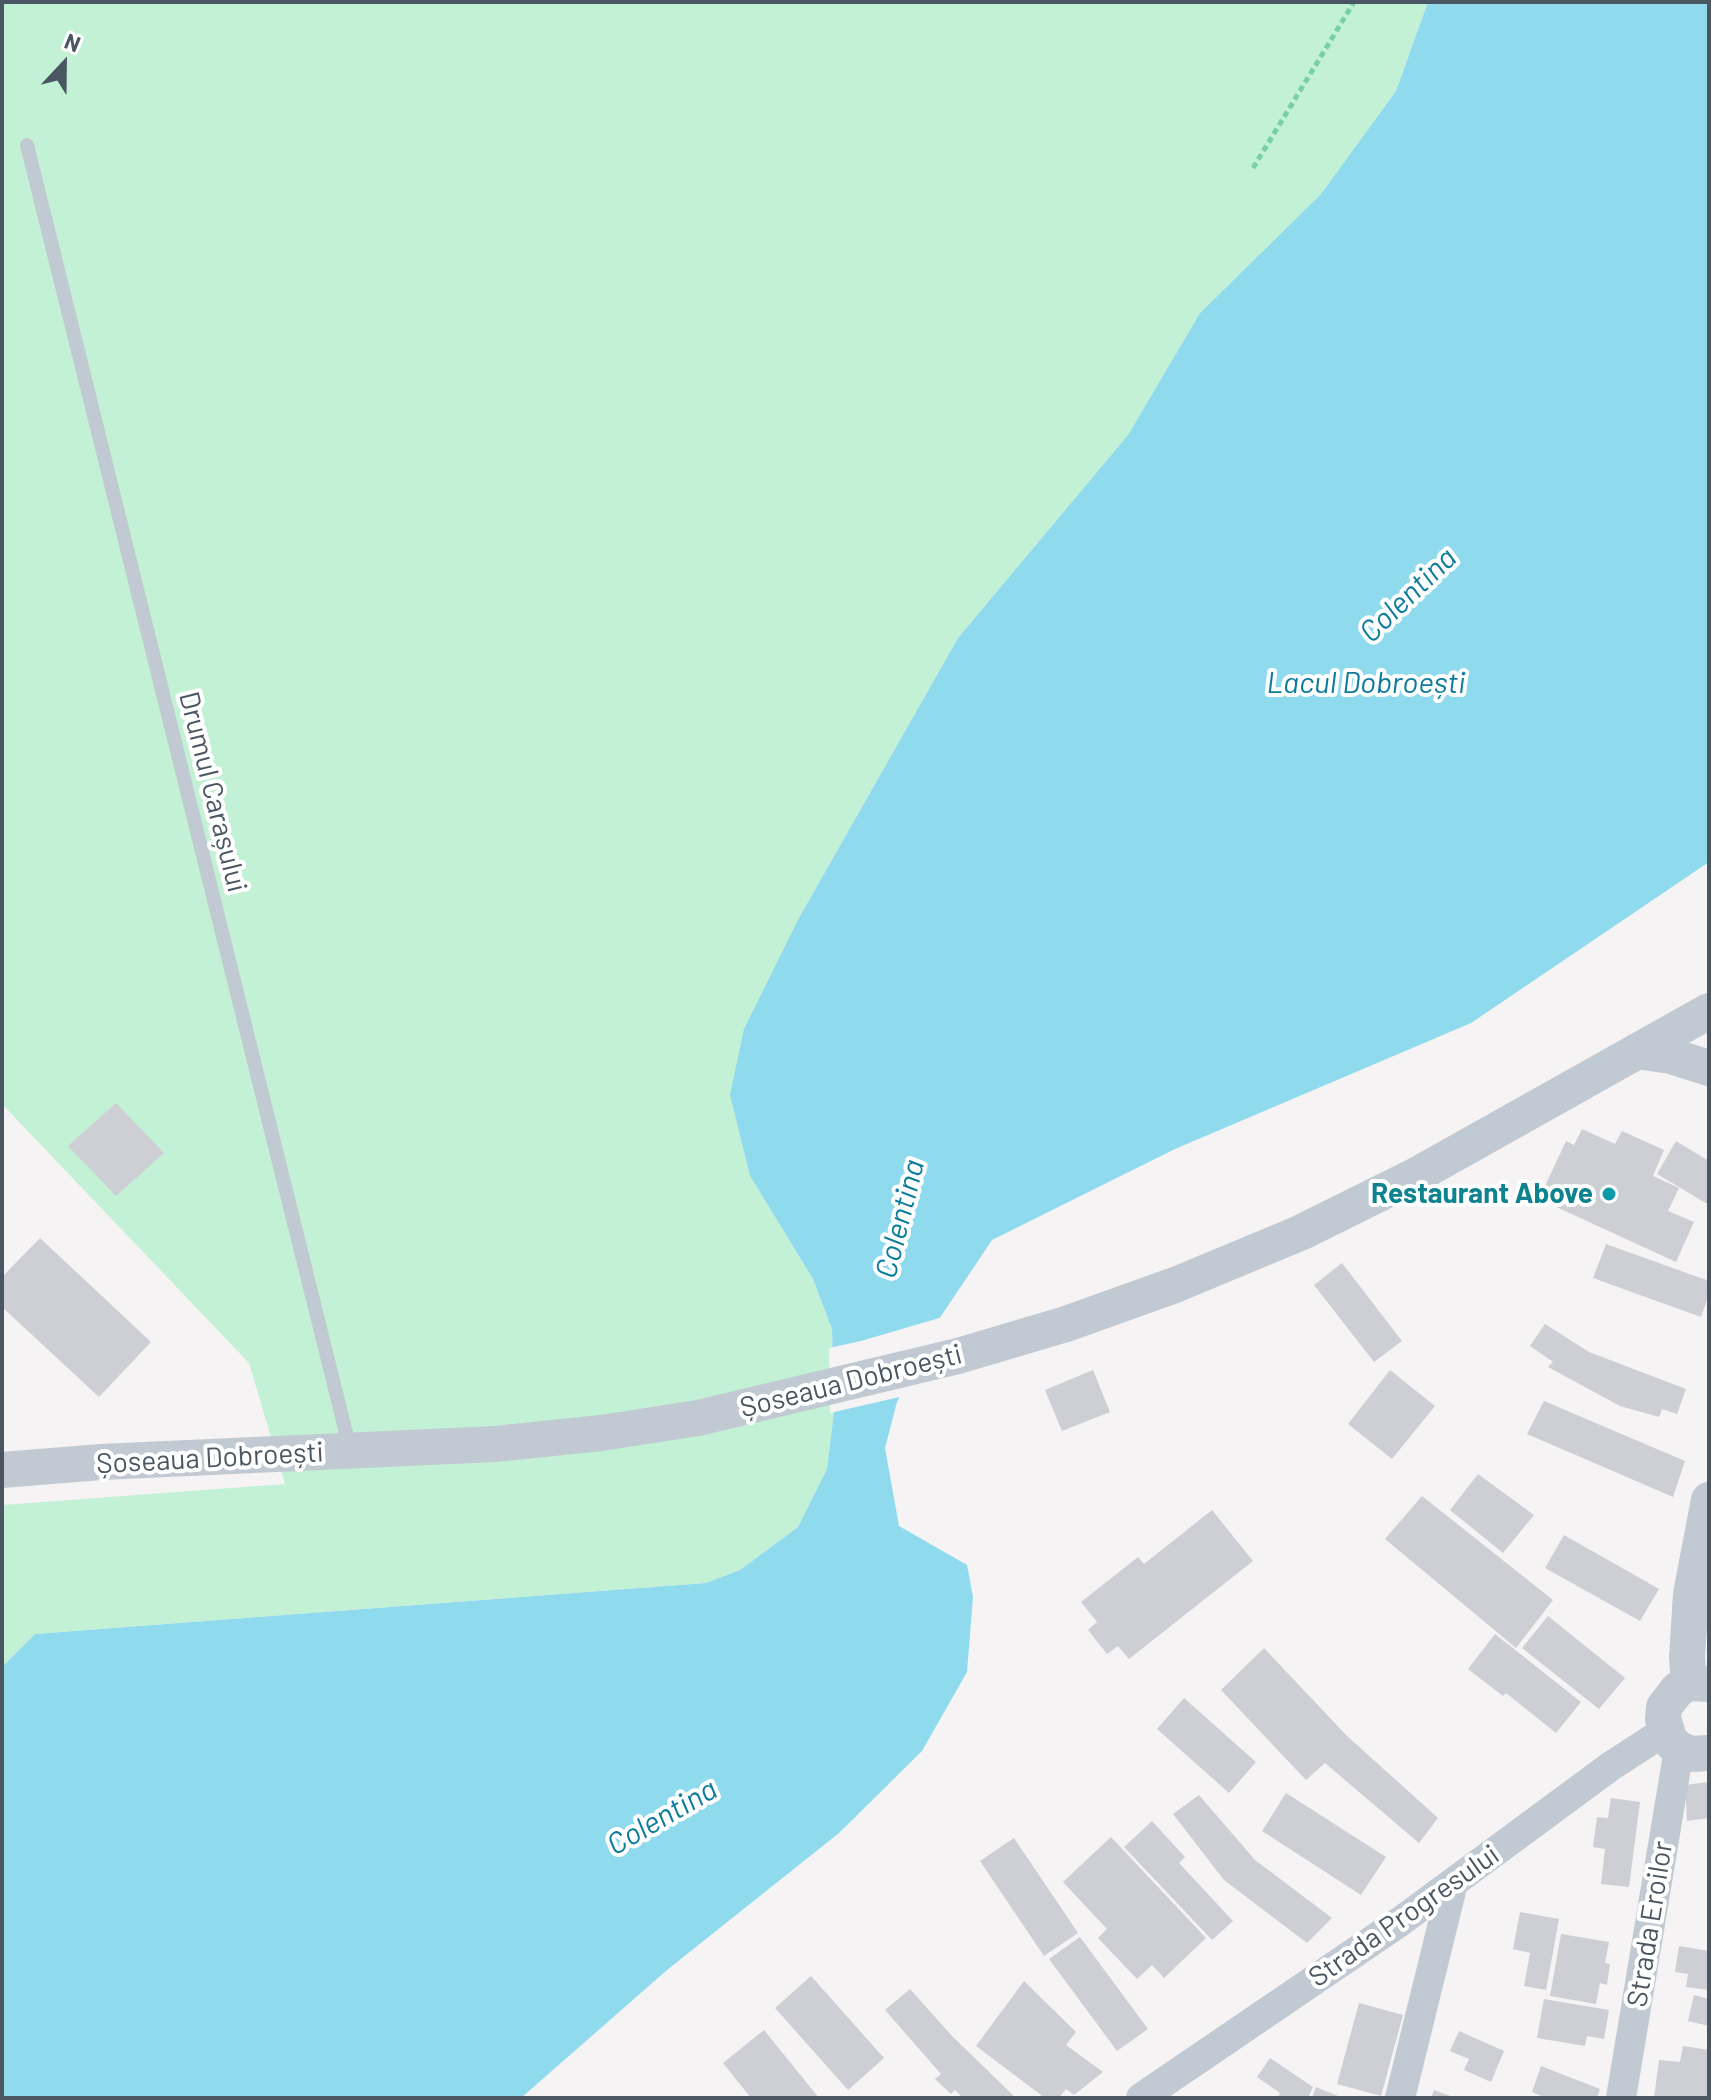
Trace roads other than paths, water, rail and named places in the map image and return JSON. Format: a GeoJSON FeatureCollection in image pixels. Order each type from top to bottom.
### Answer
{"type":"FeatureCollection","features":[{"type":"Feature","properties":{"kind":"street","name":"Șoseaua Dobroești"},"geometry":{"type":"LineString","coordinates":[[2,1470],[101,1462],[495,1444],[601,1433],[698,1418],[958,1356],[1066,1324],[1175,1285],[1300,1233],[1415,1176],[1709,1011]]}},
{"type":"Feature","properties":{"kind":"street"},"geometry":{"type":"LineString","coordinates":[[1637,1051],[1671,1056],[1709,1068]]}},
{"type":"Feature","properties":{"kind":"street"},"geometry":{"type":"LineString","coordinates":[[1684,1744],[1664,1707],[1678,1689],[1699,1683],[1687,1658],[1691,1594],[1709,1500]]}},
{"type":"Feature","properties":{"kind":"street","name":"Strada Progresului"},"geometry":{"type":"LineString","coordinates":[[1152,2094],[1453,1883],[1611,1766],[1684,1744]]}},
{"type":"Feature","properties":{"kind":"street","name":"Strada Eroilor"},"geometry":{"type":"LineString","coordinates":[[1621,2098],[1684,1744]]}},
{"type":"Feature","properties":{"kind":"street"},"geometry":{"type":"LineString","coordinates":[[1400,2098],[1453,1883]]}},
{"type":"Feature","properties":{"kind":"lane","name":"Drumul Carașului"},"geometry":{"type":"LineString","coordinates":[[27,145],[350,1451]]}},
{"type":"Feature","properties":{"kind":"water","name":"Lacul Dobroești"},"geometry":{"type":"Polygon","coordinates":[[[1428,2],[1709,2],[1709,862],[1471,1023],[1175,1149],[992,1240],[933,1328],[897,1402],[885,1448],[899,1526],[967,1565],[973,1597],[967,1672],[922,1751],[839,1833],[667,1970],[521,2098],[2,2098],[2,1667],[35,1634],[706,1583],[740,1570],[798,1527],[827,1469],[834,1411],[832,1329],[813,1279],[750,1176],[730,1095],[744,1029],[800,916],[958,638],[1128,435],[1200,313],[1321,194],[1396,91],[1428,2]]]}},
{"type":"Feature","properties":{"kind":"place","name":"Restaurant Above"},"geometry":{"type":"Point","coordinates":[1609,1194]}},
{"type":"Feature","properties":{"kind":"water label","name":"Colentina"},"geometry":{"type":"Point","coordinates":[1408,595]}},
{"type":"Feature","properties":{"kind":"water label","name":"Colentina"},"geometry":{"type":"Point","coordinates":[900,1219]}},
{"type":"Feature","properties":{"kind":"water label","name":"Colentina"},"geometry":{"type":"Point","coordinates":[662,1817]}}]}
